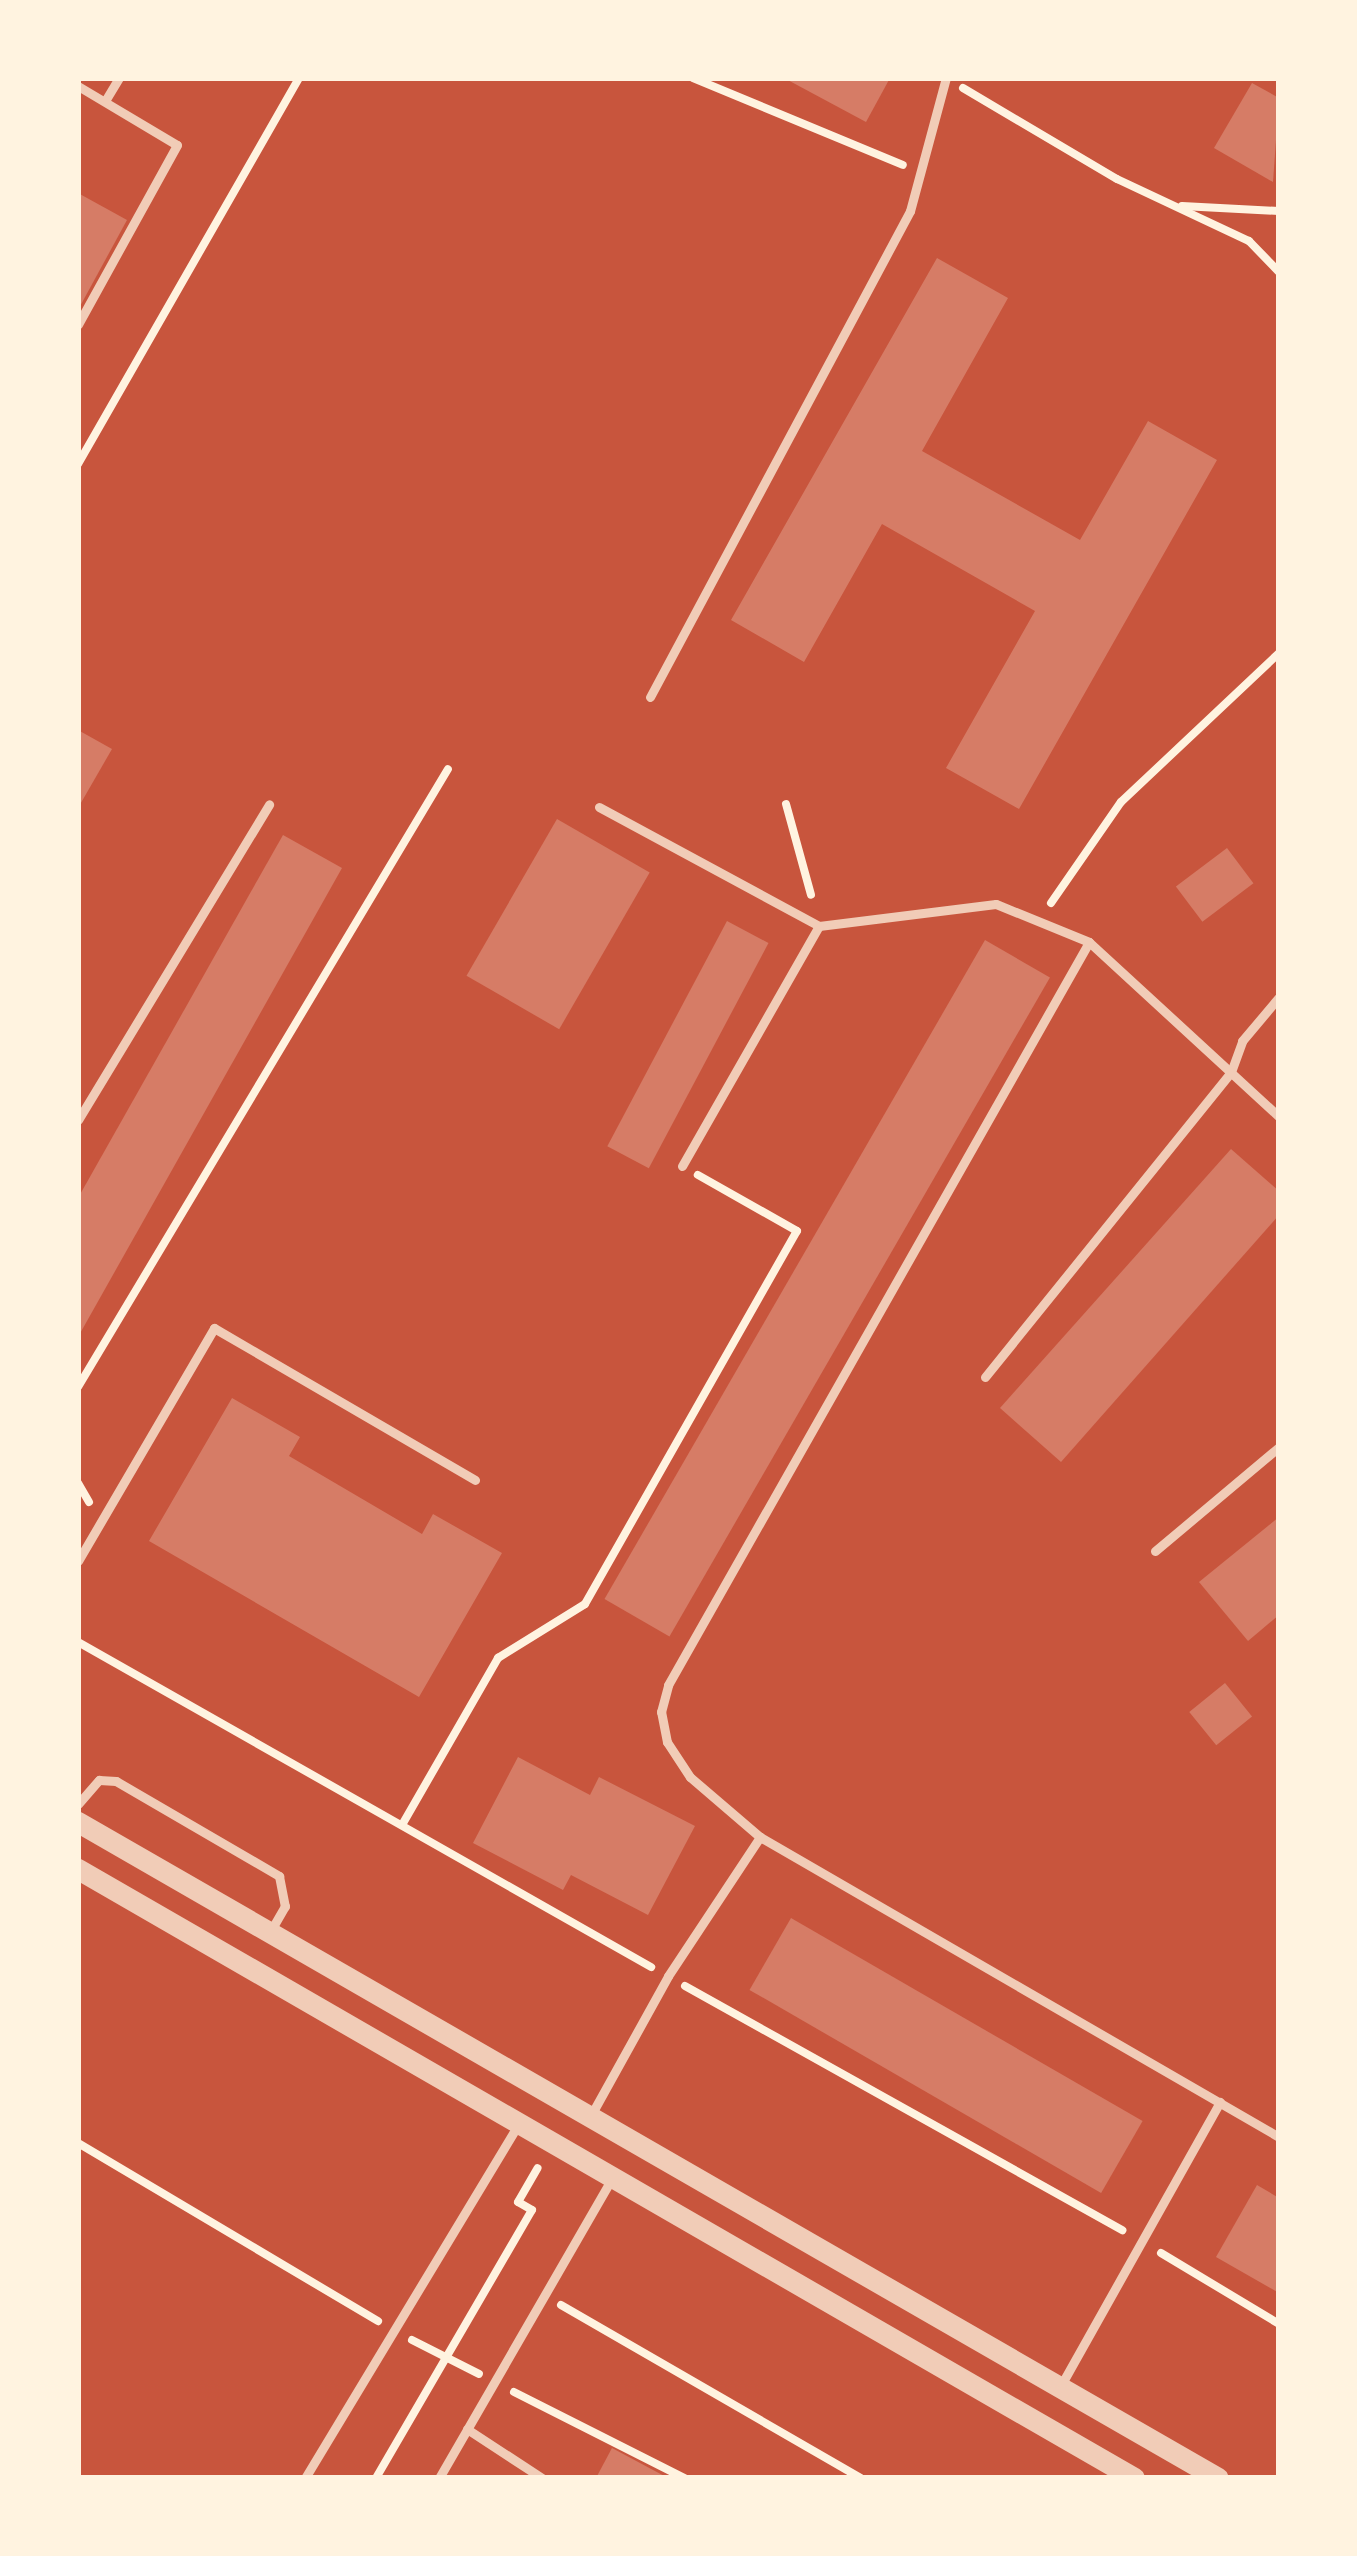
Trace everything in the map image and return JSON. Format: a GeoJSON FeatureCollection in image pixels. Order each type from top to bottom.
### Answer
{"type":"FeatureCollection","features":[{"type":"Feature","properties":{"kind":"street"},"geometry":{"type":"LineString","coordinates":[[78,1822],[1218,2478]]}},
{"type":"Feature","properties":{"kind":"street"},"geometry":{"type":"LineString","coordinates":[[78,1868],[1134,2478]]}},
{"type":"Feature","properties":{"kind":"street"},"geometry":{"type":"LineString","coordinates":[[250,1968],[270,1932]]}},
{"type":"Feature","properties":{"kind":"street"},"geometry":{"type":"LineString","coordinates":[[519,2123],[539,2088]]}},
{"type":"Feature","properties":{"kind":"street"},"geometry":{"type":"LineString","coordinates":[[613,2177],[633,2142]]}},
{"type":"Feature","properties":{"kind":"street"},"geometry":{"type":"LineString","coordinates":[[1040,2424],[1060,2387]]}},
{"type":"Feature","properties":{"kind":"lane"},"geometry":{"type":"LineString","coordinates":[[105,101],[119,78]]}},
{"type":"Feature","properties":{"kind":"lane"},"geometry":{"type":"LineString","coordinates":[[650,697],[910,211],[946,78]]}},
{"type":"Feature","properties":{"kind":"lane"},"geometry":{"type":"LineString","coordinates":[[78,86],[177,145],[78,324]]}},
{"type":"Feature","properties":{"kind":"lane"},"geometry":{"type":"LineString","coordinates":[[78,1120],[269,804]]}},
{"type":"Feature","properties":{"kind":"lane"},"geometry":{"type":"LineString","coordinates":[[599,807],[820,926],[996,904],[1089,942],[1279,1117]]}},
{"type":"Feature","properties":{"kind":"lane"},"geometry":{"type":"LineString","coordinates":[[682,1166],[820,926]]}},
{"type":"Feature","properties":{"kind":"lane"},"geometry":{"type":"LineString","coordinates":[[1089,942],[668,1684],[661,1712],[667,1742],[690,1777],[760,1837],[1279,2137]]}},
{"type":"Feature","properties":{"kind":"lane"},"geometry":{"type":"LineString","coordinates":[[986,1377],[1231,1072],[1242,1042],[1279,997]]}},
{"type":"Feature","properties":{"kind":"lane"},"geometry":{"type":"LineString","coordinates":[[78,1562],[214,1328],[475,1480]]}},
{"type":"Feature","properties":{"kind":"lane"},"geometry":{"type":"LineString","coordinates":[[1155,1551],[1279,1447]]}},
{"type":"Feature","properties":{"kind":"lane"},"geometry":{"type":"LineString","coordinates":[[78,1804],[99,1780],[116,1781],[279,1876],[285,1906],[270,1932]]}},
{"type":"Feature","properties":{"kind":"lane"},"geometry":{"type":"LineString","coordinates":[[590,2117],[668,1976],[760,1837]]}},
{"type":"Feature","properties":{"kind":"lane"},"geometry":{"type":"LineString","coordinates":[[1060,2387],[1220,2102]]}},
{"type":"Feature","properties":{"kind":"lane"},"geometry":{"type":"LineString","coordinates":[[305,2478],[519,2123]]}},
{"type":"Feature","properties":{"kind":"lane"},"geometry":{"type":"LineString","coordinates":[[439,2478],[613,2177]]}},
{"type":"Feature","properties":{"kind":"lane"},"geometry":{"type":"LineString","coordinates":[[467,2429],[542,2478]]}},
{"type":"Feature","properties":{"kind":"path"},"geometry":{"type":"LineString","coordinates":[[78,464],[299,78]]}},
{"type":"Feature","properties":{"kind":"path"},"geometry":{"type":"LineString","coordinates":[[693,78],[921,173]]}},
{"type":"Feature","properties":{"kind":"path"},"geometry":{"type":"LineString","coordinates":[[946,78],[1174,206],[1249,241],[1279,272]]}},
{"type":"Feature","properties":{"kind":"path"},"geometry":{"type":"LineString","coordinates":[[1174,206],[1279,211]]}},
{"type":"Feature","properties":{"kind":"path"},"geometry":{"type":"LineString","coordinates":[[1038,921],[1121,802],[1279,653]]}},
{"type":"Feature","properties":{"kind":"path"},"geometry":{"type":"LineString","coordinates":[[78,1387],[448,769]]}},
{"type":"Feature","properties":{"kind":"path"},"geometry":{"type":"LineString","coordinates":[[786,804],[820,926]]}},
{"type":"Feature","properties":{"kind":"path"},"geometry":{"type":"LineString","coordinates":[[402,1825],[498,1658],[585,1604],[797,1231],[682,1166]]}},
{"type":"Feature","properties":{"kind":"path"},"geometry":{"type":"LineString","coordinates":[[376,2478],[532,2210],[518,2202],[541,2161]]}},
{"type":"Feature","properties":{"kind":"path"},"geometry":{"type":"LineString","coordinates":[[544,2295],[861,2478]]}},
{"type":"Feature","properties":{"kind":"building"},"geometry":{"type":"Polygon","coordinates":[[[784,78],[890,78],[866,122],[784,78]]]}},
{"type":"Feature","properties":{"kind":"building"},"geometry":{"type":"Polygon","coordinates":[[[1252,83],[1279,98],[1273,182],[1214,148],[1252,83]]]}},
{"type":"Feature","properties":{"kind":"building"},"geometry":{"type":"Polygon","coordinates":[[[78,193],[127,220],[78,310],[78,193]]]}},
{"type":"Feature","properties":{"kind":"building"},"geometry":{"type":"Polygon","coordinates":[[[937,258],[1008,298],[922,451],[1080,540],[1148,421],[1217,460],[1019,809],[946,768],[1035,611],[882,524],[804,662],[731,620],[937,258]]]}},
{"type":"Feature","properties":{"kind":"building"},"geometry":{"type":"Polygon","coordinates":[[[78,730],[112,749],[78,808],[78,730]]]}},
{"type":"Feature","properties":{"kind":"building"},"geometry":{"type":"Polygon","coordinates":[[[557,819],[650,872],[559,1029],[466,976],[557,819]]]}},
{"type":"Feature","properties":{"kind":"building"},"geometry":{"type":"Polygon","coordinates":[[[283,835],[342,868],[78,1337],[78,1198],[283,835]]]}},
{"type":"Feature","properties":{"kind":"building"},"geometry":{"type":"Polygon","coordinates":[[[1227,848],[1253,883],[1202,922],[1176,887],[1227,848]]]}},
{"type":"Feature","properties":{"kind":"building"},"geometry":{"type":"Polygon","coordinates":[[[727,921],[768,943],[649,1168],[607,1146],[727,921]]]}},
{"type":"Feature","properties":{"kind":"building"},"geometry":{"type":"Polygon","coordinates":[[[985,940],[1050,978],[669,1637],[604,1599],[985,940]]]}},
{"type":"Feature","properties":{"kind":"building"},"geometry":{"type":"Polygon","coordinates":[[[1231,1149],[1279,1191],[1279,1215],[1061,1462],[1000,1408],[1231,1149]]]}},
{"type":"Feature","properties":{"kind":"building"},"geometry":{"type":"Polygon","coordinates":[[[232,1398],[300,1437],[289,1456],[422,1534],[433,1514],[502,1553],[419,1697],[149,1541],[232,1398]]]}},
{"type":"Feature","properties":{"kind":"building"},"geometry":{"type":"Polygon","coordinates":[[[1279,1517],[1279,1615],[1248,1641],[1199,1582],[1279,1517]]]}},
{"type":"Feature","properties":{"kind":"building"},"geometry":{"type":"Polygon","coordinates":[[[1225,1683],[1252,1716],[1216,1745],[1189,1712],[1225,1683]]]}},
{"type":"Feature","properties":{"kind":"building"},"geometry":{"type":"Polygon","coordinates":[[[518,1757],[590,1795],[599,1777],[695,1826],[648,1915],[571,1875],[563,1890],[473,1843],[518,1757]]]}},
{"type":"Feature","properties":{"kind":"building"},"geometry":{"type":"Polygon","coordinates":[[[791,1918],[1143,2121],[1101,2193],[750,1990],[791,1918]]]}},
{"type":"Feature","properties":{"kind":"building"},"geometry":{"type":"Polygon","coordinates":[[[1257,2185],[1279,2198],[1279,2293],[1216,2257],[1257,2185]]]}},
{"type":"Feature","properties":{"kind":"building"},"geometry":{"type":"Polygon","coordinates":[[[612,2448],[668,2478],[596,2478],[612,2448]]]}}]}
